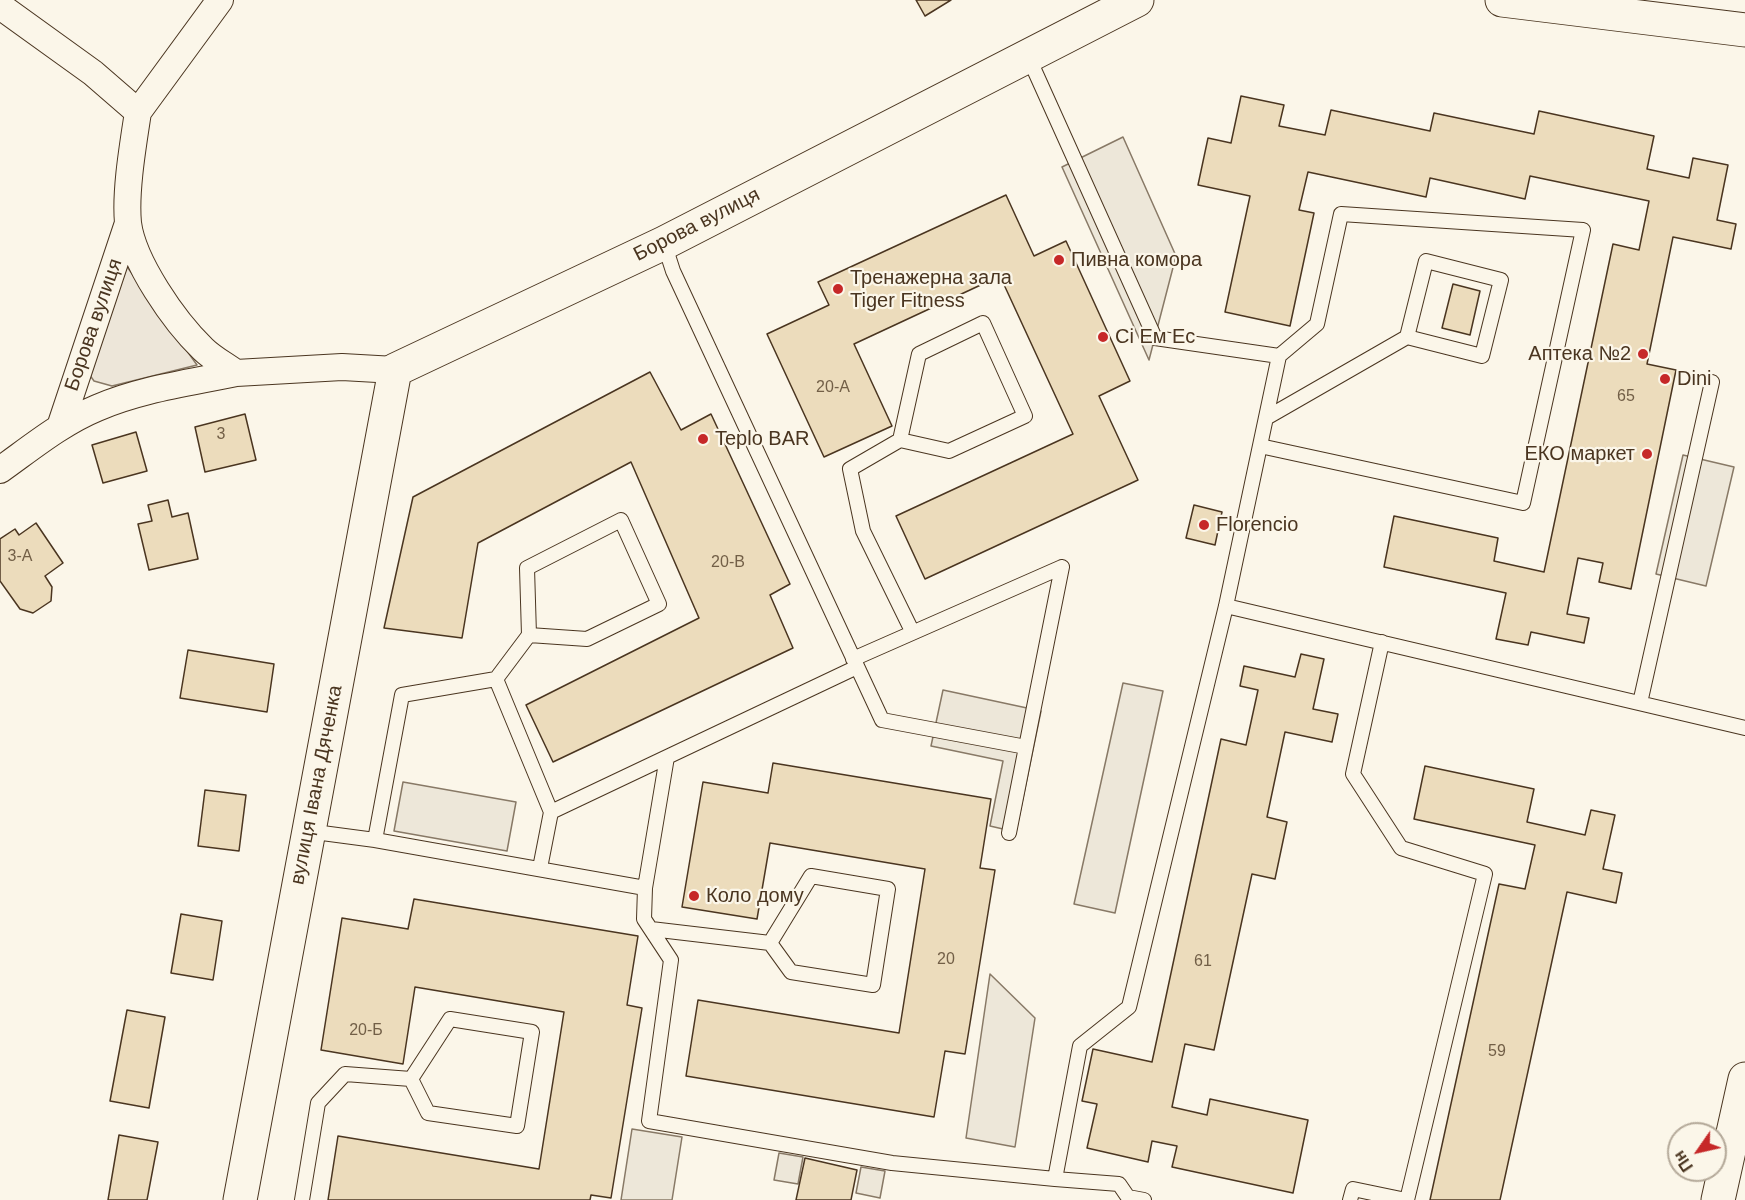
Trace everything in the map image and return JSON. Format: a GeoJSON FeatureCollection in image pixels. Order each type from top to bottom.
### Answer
{"type":"FeatureCollection","features":[{"type":"Feature","properties":{"kind":"street"},"geometry":{"type":"LineString","coordinates":[[0,6],[93,73],[138,112],[220,0]]}},
{"type":"Feature","properties":{"kind":"street","name":"Борова вулиця"},"geometry":{"type":"LineString","coordinates":[[0,471],[60,428],[96,408],[142,391],[236,374],[342,367],[395,370],[664,243],[1137,0]]}},
{"type":"Feature","properties":{"kind":"street"},"geometry":{"type":"LineString","coordinates":[[1502,0],[1745,30]]}},
{"type":"Feature","properties":{"kind":"street","name":"Борова вулиця"},"geometry":{"type":"LineString","coordinates":[[60,428],[128,223],[131,160],[138,112]]}},
{"type":"Feature","properties":{"kind":"street","name":"Борова вулиця"},"geometry":{"type":"LineString","coordinates":[[128,223],[139,256],[163,300],[203,349],[236,374]]}},
{"type":"Feature","properties":{"kind":"street","name":"вулиця Івана Дяченка"},"geometry":{"type":"LineString","coordinates":[[240,1200],[395,370]]}},
{"type":"Feature","properties":{"kind":"street"},"geometry":{"type":"LineString","coordinates":[[1718,1200],[1745,1079]]}},
{"type":"Feature","properties":{"kind":"lane"},"geometry":{"type":"LineString","coordinates":[[1028,56],[1155,338],[1279,356]]}},
{"type":"Feature","properties":{"kind":"lane"},"geometry":{"type":"LineString","coordinates":[[1055,1179],[1080,1046],[1130,1007],[1226,606],[1279,356],[1317,324],[1341,214],[1583,230],[1523,503],[1260,446]]}},
{"type":"Feature","properties":{"kind":"lane"},"geometry":{"type":"LineString","coordinates":[[664,243],[673,271],[882,720],[1026,747]]}},
{"type":"Feature","properties":{"kind":"lane"},"geometry":{"type":"LineString","coordinates":[[1266,418],[1407,337],[1482,356],[1502,280],[1426,261],[1407,337]]}},
{"type":"Feature","properties":{"kind":"lane"},"geometry":{"type":"LineString","coordinates":[[900,441],[919,354],[983,323],[1025,416],[949,451],[900,441],[850,469],[864,531],[912,632]]}},
{"type":"Feature","properties":{"kind":"lane"},"geometry":{"type":"LineString","coordinates":[[1640,703],[1712,382]]}},
{"type":"Feature","properties":{"kind":"lane"},"geometry":{"type":"LineString","coordinates":[[375,840],[402,695],[496,679],[529,635],[527,567],[621,520],[659,604],[587,639],[529,635]]}},
{"type":"Feature","properties":{"kind":"lane"},"geometry":{"type":"LineString","coordinates":[[551,812],[667,758],[912,632],[1062,567],[1009,833]]}},
{"type":"Feature","properties":{"kind":"lane"},"geometry":{"type":"LineString","coordinates":[[1226,606],[1745,728]]}},
{"type":"Feature","properties":{"kind":"lane"},"geometry":{"type":"LineString","coordinates":[[1350,1200],[1353,1189],[1406,1200],[1485,874],[1401,848],[1353,774],[1382,642]]}},
{"type":"Feature","properties":{"kind":"lane"},"geometry":{"type":"LineString","coordinates":[[496,679],[551,812],[540,868]]}},
{"type":"Feature","properties":{"kind":"lane"},"geometry":{"type":"LineString","coordinates":[[667,758],[645,888],[644,919],[671,960],[649,1121],[892,1163],[1119,1184],[1129,1198],[1144,1200]]}},
{"type":"Feature","properties":{"kind":"lane"},"geometry":{"type":"LineString","coordinates":[[308,831],[375,840],[645,888]]}},
{"type":"Feature","properties":{"kind":"lane"},"geometry":{"type":"LineString","coordinates":[[651,929],[770,943],[791,972],[873,985],[888,889],[811,876],[770,943]]}},
{"type":"Feature","properties":{"kind":"lane"},"geometry":{"type":"LineString","coordinates":[[450,1019],[532,1032],[518,1126],[428,1113],[411,1079],[450,1019]]}},
{"type":"Feature","properties":{"kind":"lane"},"geometry":{"type":"LineString","coordinates":[[302,1200],[318,1103],[345,1074],[411,1079]]}},
{"type":"Feature","properties":{"kind":"shaded area"},"geometry":{"type":"Polygon","coordinates":[[[1123,137],[1176,256],[1149,360],[1062,167],[1123,137]]]}},
{"type":"Feature","properties":{"kind":"shaded area"},"geometry":{"type":"Polygon","coordinates":[[[123,261],[197,365],[112,386],[94,381],[89,374],[123,261]]]}},
{"type":"Feature","properties":{"kind":"shaded area"},"geometry":{"type":"Polygon","coordinates":[[[1683,455],[1734,467],[1706,586],[1656,574],[1683,455]]]}},
{"type":"Feature","properties":{"kind":"shaded area"},"geometry":{"type":"Polygon","coordinates":[[[1123,683],[1163,691],[1115,913],[1074,904],[1123,683]]]}},
{"type":"Feature","properties":{"kind":"shaded area"},"geometry":{"type":"Polygon","coordinates":[[[943,690],[1041,711],[1016,832],[990,826],[1003,761],[931,746],[943,690]]]}},
{"type":"Feature","properties":{"kind":"shaded area"},"geometry":{"type":"Polygon","coordinates":[[[403,782],[516,802],[507,851],[394,831],[403,782]]]}},
{"type":"Feature","properties":{"kind":"shaded area"},"geometry":{"type":"Polygon","coordinates":[[[990,974],[1035,1018],[1015,1147],[966,1138],[990,974]]]}},
{"type":"Feature","properties":{"kind":"shaded area"},"geometry":{"type":"Polygon","coordinates":[[[632,1129],[682,1137],[672,1200],[621,1200],[632,1129]]]}},
{"type":"Feature","properties":{"kind":"shaded area"},"geometry":{"type":"Polygon","coordinates":[[[779,1153],[803,1157],[798,1184],[774,1180],[779,1153]]]}},
{"type":"Feature","properties":{"kind":"shaded area"},"geometry":{"type":"Polygon","coordinates":[[[861,1167],[885,1171],[880,1198],[856,1193],[861,1167]]]}},
{"type":"Feature","properties":{"kind":"building"},"geometry":{"type":"Polygon","coordinates":[[[916,0],[951,0],[925,16],[916,0]]]}},
{"type":"Feature","properties":{"kind":"building"},"geometry":{"type":"Polygon","coordinates":[[[1241,96],[1284,105],[1279,126],[1325,135],[1331,110],[1430,131],[1434,113],[1534,134],[1539,111],[1654,136],[1647,169],[1689,178],[1693,158],[1728,165],[1717,220],[1736,224],[1731,249],[1673,237],[1647,364],[1676,370],[1631,589],[1599,582],[1603,563],[1578,558],[1567,614],[1589,618],[1584,643],[1531,632],[1528,645],[1496,639],[1506,593],[1384,567],[1394,516],[1498,538],[1494,561],[1544,572],[1613,244],[1639,250],[1649,201],[1530,176],[1525,199],[1430,178],[1426,197],[1308,172],[1299,210],[1314,213],[1290,326],[1225,312],[1250,196],[1198,185],[1208,138],[1231,143],[1241,96]]]}},
{"type":"Feature","properties":{"kind":"building"},"geometry":{"type":"Polygon","coordinates":[[[1006,195],[1034,256],[1066,241],[1130,381],[1099,396],[1138,480],[925,579],[896,516],[1073,434],[1000,276],[854,344],[892,426],[824,457],[767,334],[829,305],[818,282],[1006,195]]]}},
{"type":"Feature","properties":{"kind":"building"},"geometry":{"type":"Polygon","coordinates":[[[1453,284],[1480,291],[1470,335],[1442,328],[1453,284]]]}},
{"type":"Feature","properties":{"kind":"building"},"geometry":{"type":"Polygon","coordinates":[[[650,372],[681,430],[711,414],[790,584],[770,595],[793,648],[553,762],[526,705],[699,618],[631,462],[478,543],[462,638],[384,628],[413,497],[650,372]]]}},
{"type":"Feature","properties":{"kind":"building"},"geometry":{"type":"Polygon","coordinates":[[[245,414],[256,460],[205,472],[195,427],[245,414]]]}},
{"type":"Feature","properties":{"kind":"building"},"geometry":{"type":"Polygon","coordinates":[[[136,432],[147,471],[103,483],[92,445],[136,432]]]}},
{"type":"Feature","properties":{"kind":"building"},"geometry":{"type":"Polygon","coordinates":[[[168,500],[172,517],[188,513],[198,559],[149,570],[138,524],[152,521],[148,505],[168,500]]]}},
{"type":"Feature","properties":{"kind":"building","name":"Florencio"},"geometry":{"type":"Polygon","coordinates":[[[1194,505],[1222,512],[1215,545],[1186,538],[1194,505]]]}},
{"type":"Feature","properties":{"kind":"building"},"geometry":{"type":"Polygon","coordinates":[[[36,523],[63,563],[45,576],[52,587],[51,601],[33,613],[20,609],[0,581],[0,539],[15,529],[19,535],[36,523]]]}},
{"type":"Feature","properties":{"kind":"building"},"geometry":{"type":"Polygon","coordinates":[[[188,650],[274,664],[267,712],[180,698],[188,650]]]}},
{"type":"Feature","properties":{"kind":"building"},"geometry":{"type":"Polygon","coordinates":[[[1301,654],[1324,659],[1313,709],[1338,714],[1332,742],[1285,732],[1267,817],[1287,822],[1275,879],[1252,874],[1214,1050],[1185,1044],[1172,1107],[1207,1115],[1210,1099],[1308,1120],[1293,1193],[1172,1167],[1177,1146],[1152,1141],[1148,1162],[1087,1148],[1097,1104],[1082,1101],[1093,1049],[1152,1062],[1221,739],[1246,745],[1258,690],[1240,686],[1244,666],[1295,677],[1301,654]]]}},
{"type":"Feature","properties":{"kind":"building"},"geometry":{"type":"Polygon","coordinates":[[[773,763],[991,799],[980,868],[995,870],[965,1054],[945,1051],[934,1117],[686,1076],[698,1000],[899,1033],[925,869],[770,843],[757,919],[682,907],[703,782],[768,793],[773,763]]]}},
{"type":"Feature","properties":{"kind":"building"},"geometry":{"type":"Polygon","coordinates":[[[1425,766],[1534,789],[1527,822],[1585,835],[1591,810],[1615,815],[1603,869],[1622,873],[1616,903],[1567,892],[1500,1200],[1430,1200],[1499,884],[1525,889],[1535,845],[1414,819],[1425,766]]]}},
{"type":"Feature","properties":{"kind":"building"},"geometry":{"type":"Polygon","coordinates":[[[205,790],[246,795],[239,851],[198,846],[205,790]]]}},
{"type":"Feature","properties":{"kind":"building"},"geometry":{"type":"Polygon","coordinates":[[[414,899],[638,936],[627,1005],[642,1008],[611,1198],[591,1195],[590,1200],[328,1200],[338,1136],[539,1169],[564,1012],[415,987],[403,1064],[321,1050],[342,918],[408,929],[414,899]]]}},
{"type":"Feature","properties":{"kind":"building"},"geometry":{"type":"Polygon","coordinates":[[[181,914],[222,921],[213,980],[171,973],[181,914]]]}},
{"type":"Feature","properties":{"kind":"building"},"geometry":{"type":"Polygon","coordinates":[[[127,1010],[165,1017],[149,1108],[110,1101],[127,1010]]]}},
{"type":"Feature","properties":{"kind":"building"},"geometry":{"type":"Polygon","coordinates":[[[119,1135],[158,1142],[147,1200],[108,1200],[119,1135]]]}},
{"type":"Feature","properties":{"kind":"building"},"geometry":{"type":"Polygon","coordinates":[[[805,1158],[857,1170],[851,1200],[796,1200],[805,1158]]]}},
{"type":"Feature","properties":{"kind":"place","name":"Пивна комора"},"geometry":{"type":"Point","coordinates":[1059,260]}},
{"type":"Feature","properties":{"kind":"place","name":"Тренажерна зала Tiger Fitness"},"geometry":{"type":"Point","coordinates":[838,289]}},
{"type":"Feature","properties":{"kind":"place","name":"Сі Ем Ес"},"geometry":{"type":"Point","coordinates":[1103,337]}},
{"type":"Feature","properties":{"kind":"place","name":"Аптека №2"},"geometry":{"type":"Point","coordinates":[1643,354]}},
{"type":"Feature","properties":{"kind":"place","name":"Dini"},"geometry":{"type":"Point","coordinates":[1665,379]}},
{"type":"Feature","properties":{"kind":"place","name":"Teplo BAR"},"geometry":{"type":"Point","coordinates":[703,439]}},
{"type":"Feature","properties":{"kind":"place","name":"ЕКО маркет"},"geometry":{"type":"Point","coordinates":[1647,454]}},
{"type":"Feature","properties":{"kind":"place","name":"Florencio"},"geometry":{"type":"Point","coordinates":[1204,525]}},
{"type":"Feature","properties":{"kind":"place","name":"Коло дому"},"geometry":{"type":"Point","coordinates":[694,896]}}]}
